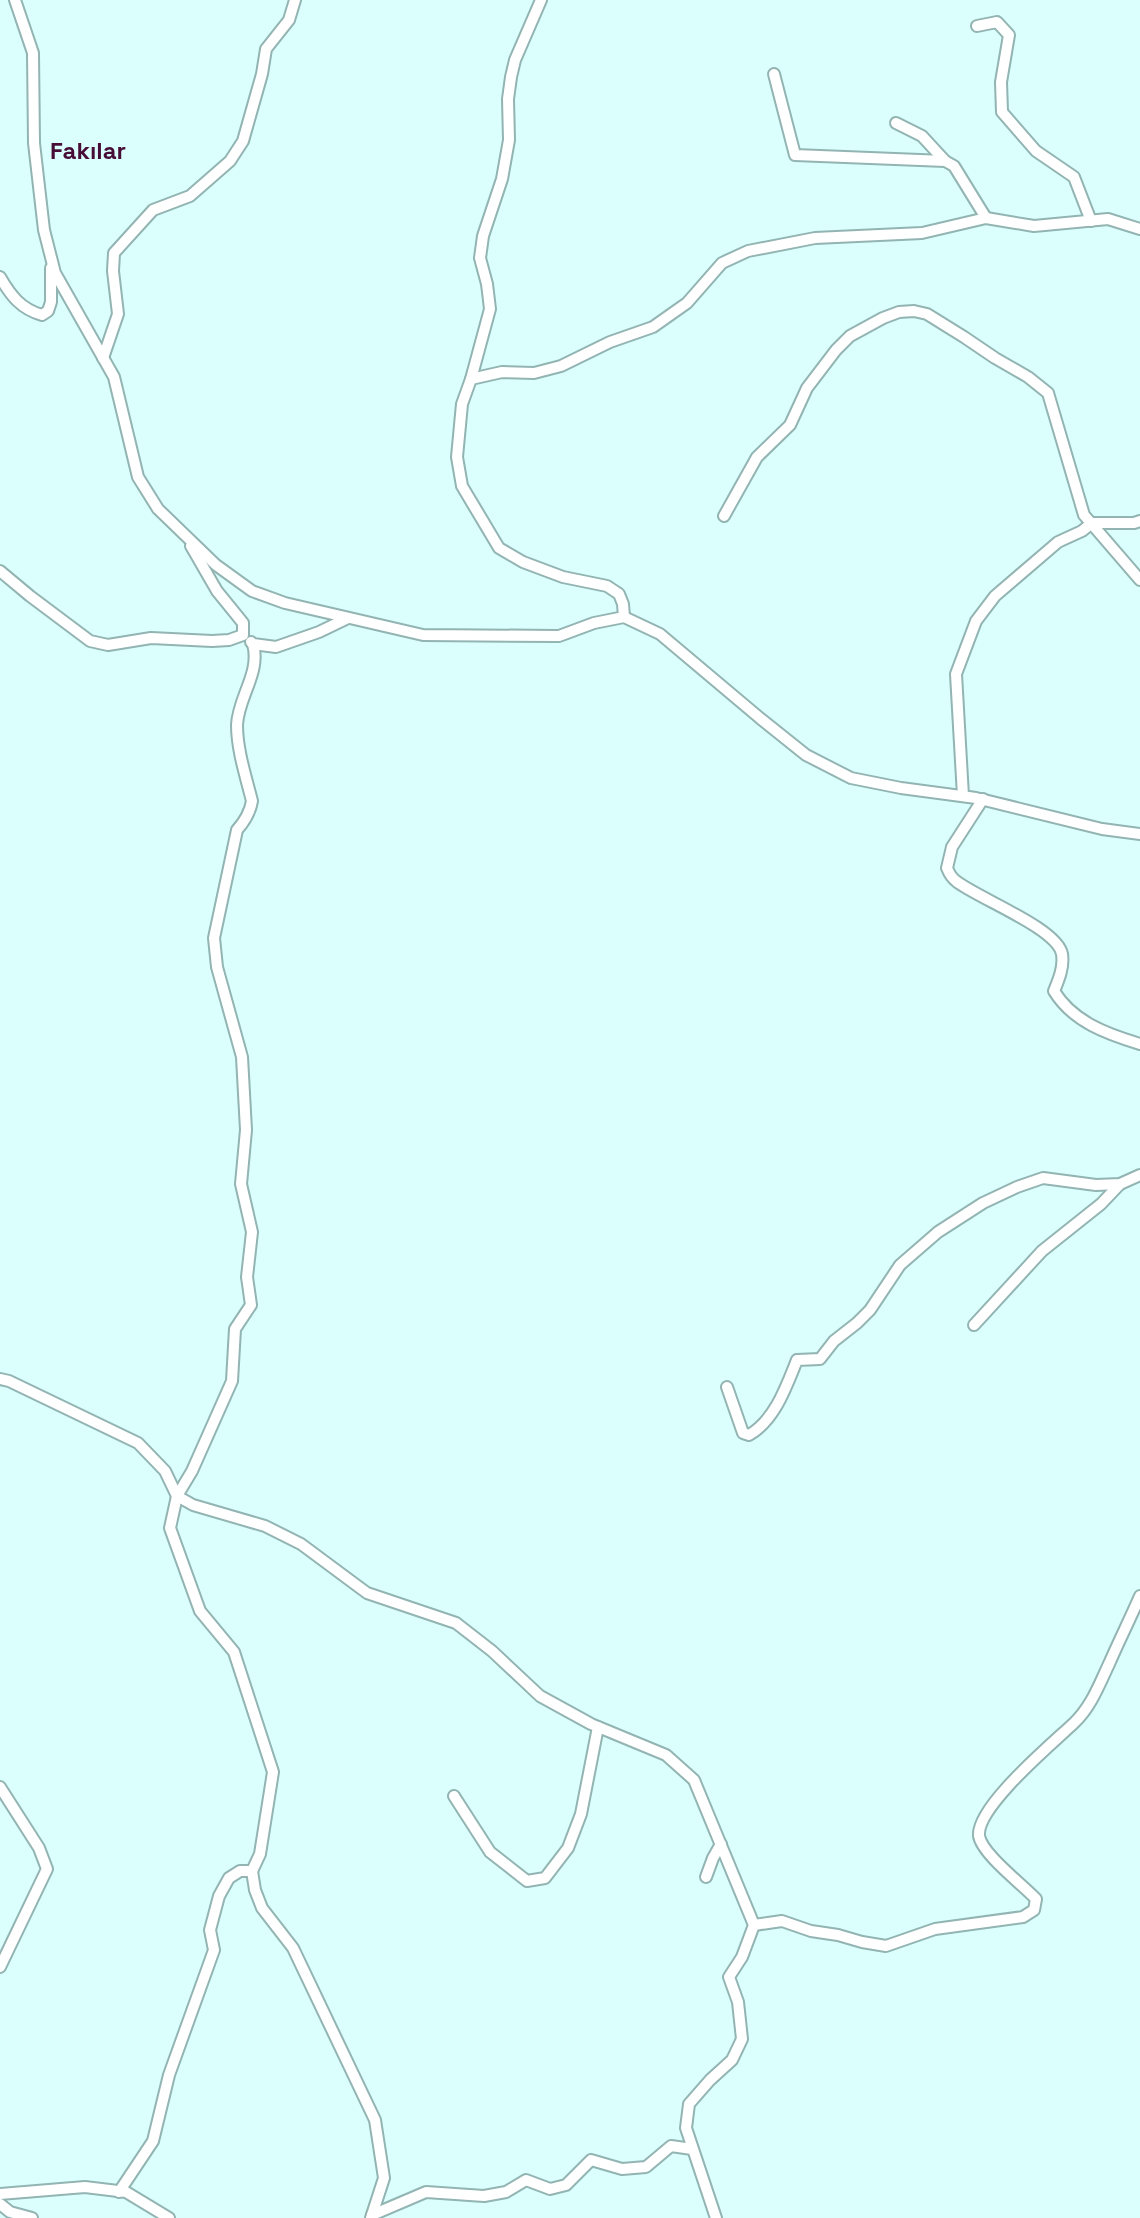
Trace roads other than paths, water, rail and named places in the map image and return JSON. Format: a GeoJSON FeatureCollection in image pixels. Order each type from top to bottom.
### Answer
{"type":"FeatureCollection","features":[{"type":"Feature","properties":{"kind":"street"},"geometry":{"type":"LineString","coordinates":[[15,0],[33,52],[34,143],[44,230],[55,273],[114,377],[138,477],[158,509],[216,565],[252,591],[285,603],[423,635],[559,636],[594,623],[624,617],[660,634],[806,755],[851,778],[983,799],[1102,830],[1140,834]]}},
{"type":"Feature","properties":{"kind":"street"},"geometry":{"type":"LineString","coordinates":[[103,358],[118,314],[113,271],[114,253],[153,210],[190,196],[230,161],[243,141],[262,74],[266,49],[289,20],[295,0]]}},
{"type":"Feature","properties":{"kind":"street"},"geometry":{"type":"LineString","coordinates":[[541,0],[515,60],[511,77],[508,99],[509,140],[502,179],[483,236],[480,258],[490,309],[471,379],[461,404],[457,457],[462,486],[499,548],[523,562],[563,577],[607,586],[619,594],[624,604],[624,617]]}},
{"type":"Feature","properties":{"kind":"street"},"geometry":{"type":"LineString","coordinates":[[977,26],[997,22],[1009,35],[1001,82],[1002,112],[1036,151],[1074,177],[1091,220]]}},
{"type":"Feature","properties":{"kind":"street"},"geometry":{"type":"LineString","coordinates":[[774,74],[795,155],[945,161]]}},
{"type":"Feature","properties":{"kind":"street"},"geometry":{"type":"LineString","coordinates":[[896,123],[922,136],[945,161],[954,166],[986,218]]}},
{"type":"Feature","properties":{"kind":"street"},"geometry":{"type":"LineString","coordinates":[[471,379],[502,372],[534,373],[552,368],[610,342],[653,327],[687,303],[722,263],[748,251],[816,238],[922,233],[986,218],[1034,226],[1108,219],[1140,229]]}},
{"type":"Feature","properties":{"kind":"street"},"geometry":{"type":"LineString","coordinates":[[0,277],[13,299],[30,312],[42,315],[48,311],[51,302],[52,260]]}},
{"type":"Feature","properties":{"kind":"street"},"geometry":{"type":"LineString","coordinates":[[724,516],[757,457],[790,425],[807,388],[836,350],[850,336],[883,318],[899,312],[914,311],[927,314],[1028,377],[1048,393],[1084,515],[1140,580]]}},
{"type":"Feature","properties":{"kind":"street"},"geometry":{"type":"LineString","coordinates":[[963,796],[956,674],[976,621],[995,596],[1058,542],[1082,531],[1092,523],[1140,521]]}},
{"type":"Feature","properties":{"kind":"street"},"geometry":{"type":"LineString","coordinates":[[184,534],[217,591],[243,623],[243,635],[253,644],[256,655],[253,676],[237,722],[252,801],[251,808],[246,821],[237,830],[214,938],[217,967],[242,1057],[246,1130],[241,1184],[252,1232],[247,1277],[251,1306],[235,1329],[232,1381],[192,1471],[177,1496],[170,1528],[200,1611],[234,1652],[273,1772],[261,1854],[252,1871],[255,1890],[262,1908],[293,1948],[375,2120],[384,2178],[372,2216]]}},
{"type":"Feature","properties":{"kind":"street"},"geometry":{"type":"LineString","coordinates":[[0,571],[90,641],[108,645],[151,638],[212,641],[229,640],[243,635]]}},
{"type":"Feature","properties":{"kind":"street"},"geometry":{"type":"LineString","coordinates":[[253,644],[276,647],[319,632],[348,618]]}},
{"type":"Feature","properties":{"kind":"street"},"geometry":{"type":"LineString","coordinates":[[983,799],[952,847],[947,868],[955,881],[998,904],[1054,940],[1062,952],[1062,971],[1054,991],[1061,1002],[1093,1028],[1140,1044]]}},
{"type":"Feature","properties":{"kind":"street"},"geometry":{"type":"LineString","coordinates":[[727,1387],[743,1433],[749,1435],[762,1427],[772,1413],[797,1360],[820,1359],[834,1341],[857,1324],[870,1310],[900,1265],[939,1232],[983,1203],[1043,1178],[1096,1185],[1120,1184],[1140,1175]]}},
{"type":"Feature","properties":{"kind":"street"},"geometry":{"type":"LineString","coordinates":[[974,1325],[1042,1251],[1101,1204],[1120,1184]]}},
{"type":"Feature","properties":{"kind":"street"},"geometry":{"type":"LineString","coordinates":[[0,1379],[138,1443],[166,1471],[177,1496],[192,1505],[265,1526],[301,1544],[367,1593],[456,1623],[492,1651],[540,1696],[598,1727],[666,1755],[694,1780],[754,1925],[742,1957],[729,1977],[738,2002],[742,2039],[732,2060],[689,2104],[686,2128],[716,2218]]}},
{"type":"Feature","properties":{"kind":"street"},"geometry":{"type":"LineString","coordinates":[[754,1925],[782,1922],[811,1931],[886,1946],[935,1929],[1023,1917],[1034,1910],[1036,1899],[999,1865],[982,1845],[979,1834],[984,1818],[1030,1763],[1087,1711],[1140,1596]]}},
{"type":"Feature","properties":{"kind":"street"},"geometry":{"type":"LineString","coordinates":[[454,1796],[490,1852],[527,1881],[545,1878],[568,1848],[581,1814],[598,1727]]}},
{"type":"Feature","properties":{"kind":"street"},"geometry":{"type":"LineString","coordinates":[[0,1787],[38,1848],[47,1869],[0,1967]]}},
{"type":"Feature","properties":{"kind":"street"},"geometry":{"type":"LineString","coordinates":[[706,1877],[721,1844]]}},
{"type":"Feature","properties":{"kind":"street"},"geometry":{"type":"LineString","coordinates":[[119,2192],[153,2141],[169,2075],[215,1950],[210,1930],[219,1896],[229,1878],[240,1871],[252,1871]]}},
{"type":"Feature","properties":{"kind":"street"},"geometry":{"type":"LineString","coordinates":[[372,2216],[426,2192],[484,2196],[506,2192],[526,2180],[550,2189],[566,2185],[591,2160],[622,2169],[646,2167],[671,2146],[692,2149]]}},
{"type":"Feature","properties":{"kind":"street"},"geometry":{"type":"LineString","coordinates":[[0,2194],[85,2187],[126,2192],[169,2218]]}},
{"type":"Feature","properties":{"kind":"street"},"geometry":{"type":"LineString","coordinates":[[0,2204],[10,2211],[32,2218]]}},
{"type":"Feature","properties":{"kind":"district","name":"Fakılar"},"geometry":{"type":"Point","coordinates":[88,151]}}]}
